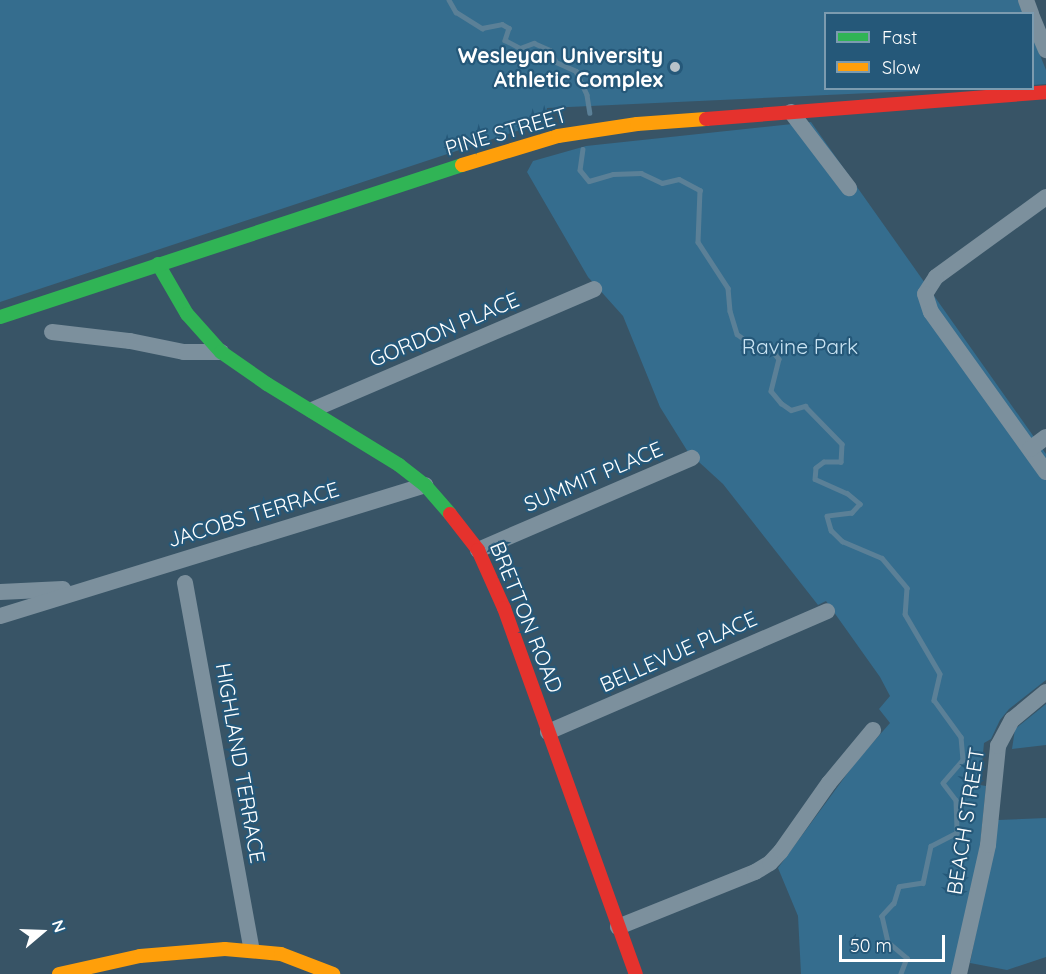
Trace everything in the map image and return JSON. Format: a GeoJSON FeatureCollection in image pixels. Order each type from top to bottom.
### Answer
{"type":"FeatureCollection","features":[{"type":"Feature","properties":{"kind":"street"},"geometry":{"type":"LineString","coordinates":[[1034,20],[1046,50]]}},
{"type":"Feature","properties":{"kind":"street","name":"PINE STREET"},"geometry":{"type":"LineString","coordinates":[[0,317],[558,136],[627,126],[1046,92]]}},
{"type":"Feature","properties":{"kind":"street"},"geometry":{"type":"LineString","coordinates":[[791,112],[849,188]]}},
{"type":"Feature","properties":{"kind":"street"},"geometry":{"type":"LineString","coordinates":[[1046,197],[936,277],[925,294],[931,312],[1046,472]]}},
{"type":"Feature","properties":{"kind":"street","name":"BRETTON ROAD"},"geometry":{"type":"LineString","coordinates":[[158,264],[187,314],[221,352],[372,446],[425,484],[461,525],[478,550],[504,608],[636,974]]}},
{"type":"Feature","properties":{"kind":"street","name":"GORDON PLACE"},"geometry":{"type":"LineString","coordinates":[[312,410],[594,289]]}},
{"type":"Feature","properties":{"kind":"street"},"geometry":{"type":"LineString","coordinates":[[52,332],[130,341],[184,352],[221,352]]}},
{"type":"Feature","properties":{"kind":"street"},"geometry":{"type":"LineString","coordinates":[[1030,449],[1046,437]]}},
{"type":"Feature","properties":{"kind":"street","name":"SUMMIT PLACE"},"geometry":{"type":"LineString","coordinates":[[478,550],[693,458]]}},
{"type":"Feature","properties":{"kind":"street","name":"JACOBS TERRACE"},"geometry":{"type":"LineString","coordinates":[[0,616],[425,484]]}},
{"type":"Feature","properties":{"kind":"street","name":"HIGHLAND TERRACE"},"geometry":{"type":"LineString","coordinates":[[185,583],[252,950]]}},
{"type":"Feature","properties":{"kind":"street","name":"JACOBS TERRACE"},"geometry":{"type":"LineString","coordinates":[[0,592],[94,585]]}},
{"type":"Feature","properties":{"kind":"street","name":"BELLEVUE PLACE"},"geometry":{"type":"LineString","coordinates":[[548,732],[827,611]]}},
{"type":"Feature","properties":{"kind":"street","name":"BEACH STREET"},"geometry":{"type":"LineString","coordinates":[[959,974],[988,845],[998,746],[1012,720],[1046,692]]}},
{"type":"Feature","properties":{"kind":"street"},"geometry":{"type":"LineString","coordinates":[[618,927],[755,872],[770,863],[836,774],[873,730]]}},
{"type":"Feature","properties":{"kind":"street"},"geometry":{"type":"LineString","coordinates":[[59,974],[169,952],[252,950],[290,957],[333,974]]}},
{"type":"Feature","properties":{"kind":"green space"},"geometry":{"type":"Polygon","coordinates":[[[0,0],[1019,0],[1024,12],[824,12],[824,90],[935,90],[547,108],[544,122],[0,302],[0,0]]]}},
{"type":"Feature","properties":{"kind":"green space"},"geometry":{"type":"Polygon","coordinates":[[[1034,40],[1046,70],[1046,84],[1034,85],[1034,40]]]}},
{"type":"Feature","properties":{"kind":"green space","name":"Ravine Park"},"geometry":{"type":"Polygon","coordinates":[[[811,122],[1046,454],[1046,680],[1009,709],[1000,720],[991,739],[984,743],[980,785],[986,786],[979,856],[953,974],[801,974],[798,916],[778,868],[855,763],[890,723],[879,709],[890,696],[880,677],[826,601],[818,605],[723,484],[688,452],[660,407],[623,316],[588,277],[527,172],[533,161],[586,146],[811,122]]]}},
{"type":"Feature","properties":{"kind":"green space"},"geometry":{"type":"Polygon","coordinates":[[[1046,704],[1046,745],[1012,749],[1015,729],[1046,704]]]}},
{"type":"Feature","properties":{"kind":"green space"},"geometry":{"type":"Polygon","coordinates":[[[1046,818],[1046,957],[1007,970],[970,963],[998,820],[1046,818]]]}},
{"type":"Feature","properties":{"kind":"waterway"},"geometry":{"type":"LineString","coordinates":[[449,0],[456,12],[482,28],[502,24],[509,28],[505,40],[520,48],[534,43],[550,50],[556,62],[576,71],[587,95],[590,113]]}},
{"type":"Feature","properties":{"kind":"waterway"},"geometry":{"type":"LineString","coordinates":[[583,149],[580,170],[589,181],[613,174],[641,173],[662,183],[679,179],[700,190],[698,242],[728,288],[730,311],[737,334],[751,344],[770,348],[779,359],[771,391],[781,403],[791,410],[805,406],[842,444],[841,462],[824,462],[816,468],[815,479],[847,493],[860,504],[852,513],[827,516],[831,530],[842,541],[882,558],[907,588],[905,614],[940,674],[934,700],[961,737],[963,760],[943,783],[956,800],[957,833],[931,846],[923,883],[899,887],[894,903],[882,916],[888,942],[907,958],[901,974]]}},
{"type":"Feature","properties":{"kind":"traffic: fast"},"geometry":{"type":"LineString","coordinates":[[0,317],[462,165]]}},
{"type":"Feature","properties":{"kind":"traffic: fast"},"geometry":{"type":"LineString","coordinates":[[158,264],[187,314],[221,352],[267,384],[399,465],[425,485],[450,514]]}},
{"type":"Feature","properties":{"kind":"traffic: slow"},"geometry":{"type":"LineString","coordinates":[[462,165],[558,136],[637,124],[706,119]]}},
{"type":"Feature","properties":{"kind":"traffic: slow"},"geometry":{"type":"LineString","coordinates":[[59,974],[140,956],[225,949],[281,954],[333,974]]}},
{"type":"Feature","properties":{"kind":"traffic: jam"},"geometry":{"type":"LineString","coordinates":[[706,119],[1046,92]]}},
{"type":"Feature","properties":{"kind":"traffic: jam"},"geometry":{"type":"LineString","coordinates":[[450,514],[478,550],[504,608],[636,974]]}},
{"type":"Feature","properties":{"kind":"place","name":"Wesleyan University Athletic Complex"},"geometry":{"type":"Point","coordinates":[675,67]}}]}
